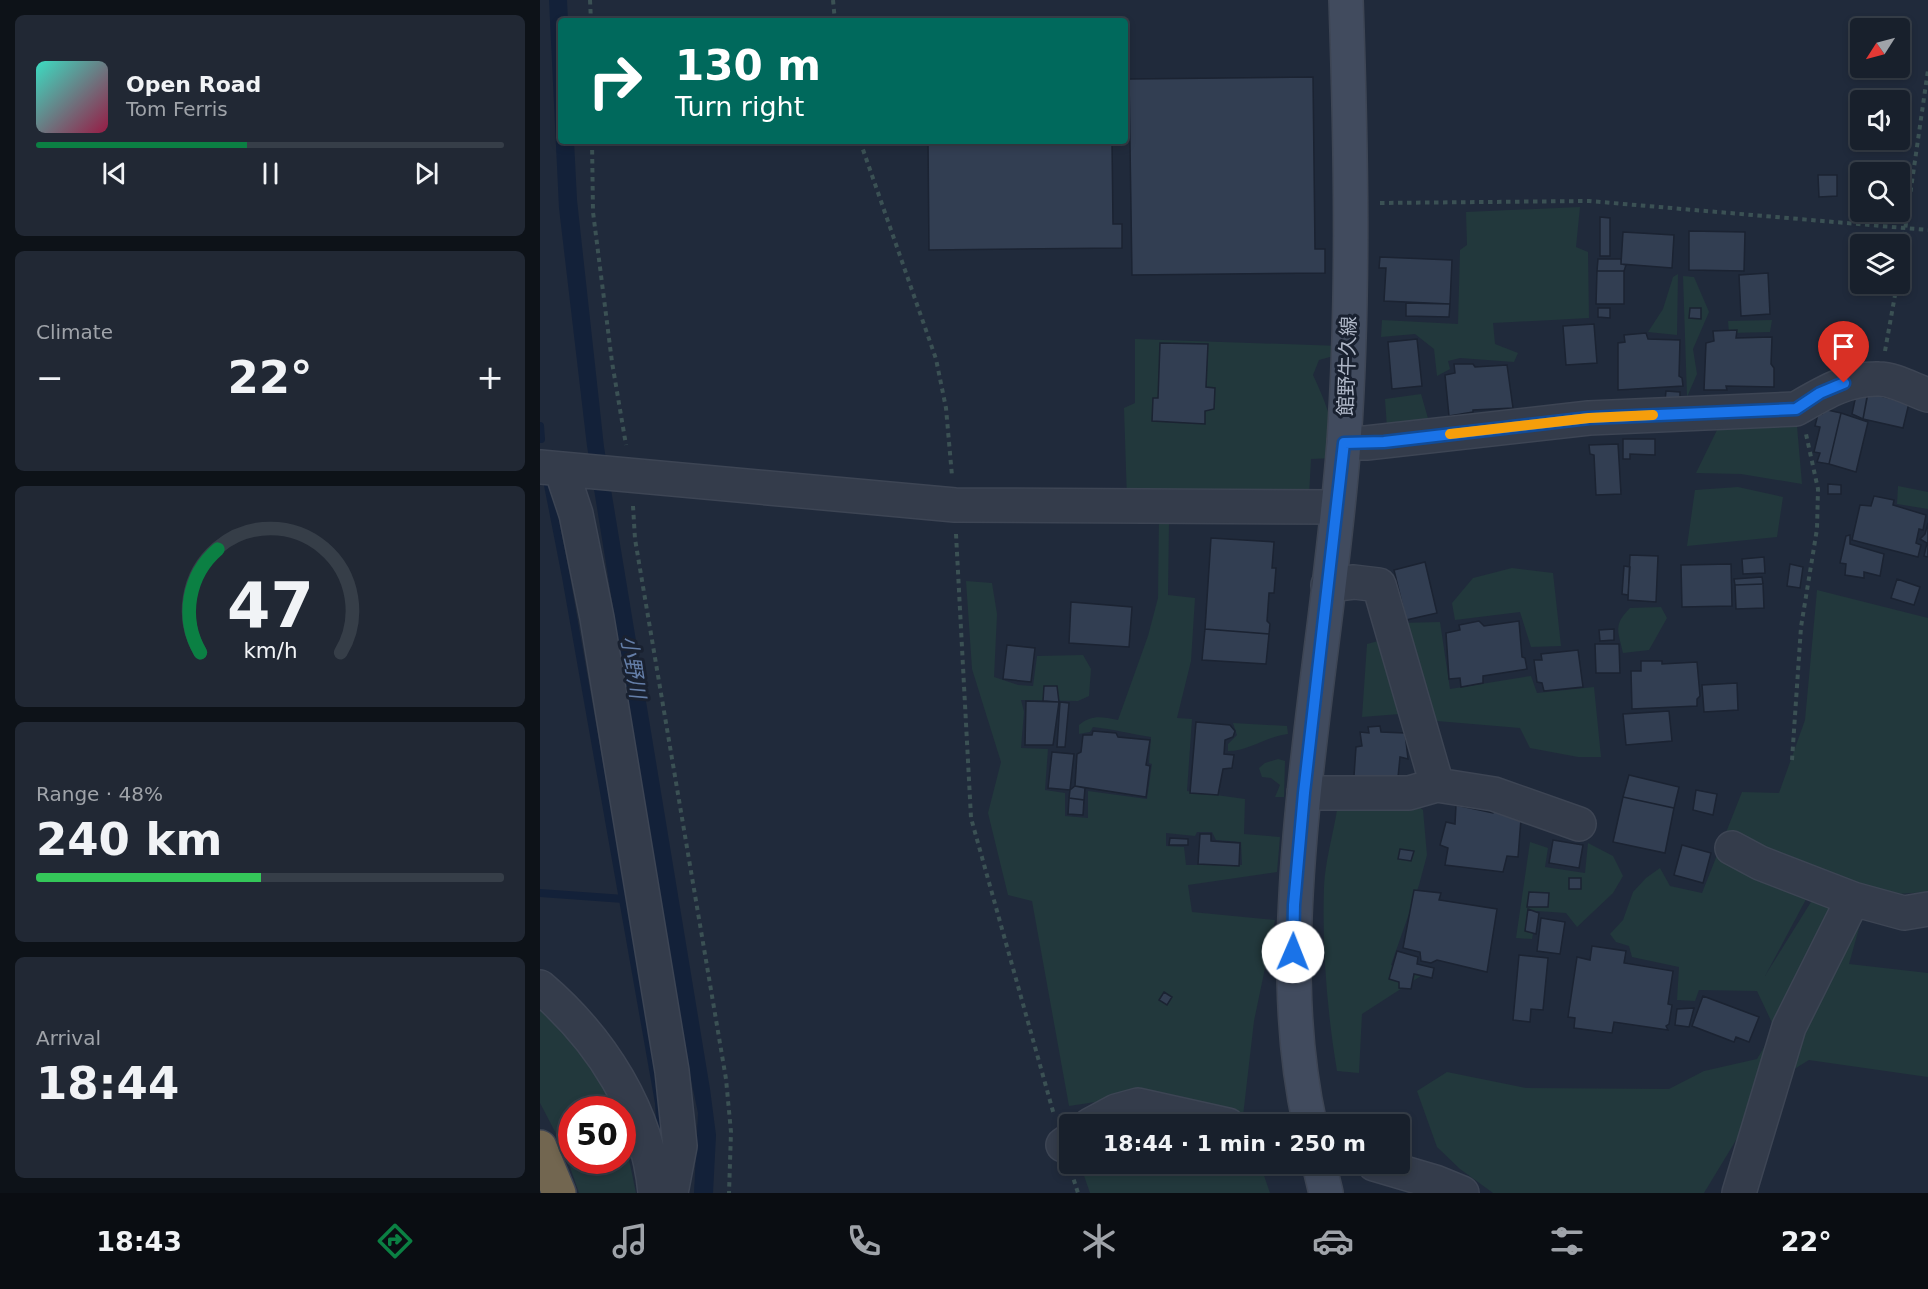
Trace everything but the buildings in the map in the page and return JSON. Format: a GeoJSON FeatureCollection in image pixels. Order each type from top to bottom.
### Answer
{"type":"FeatureCollection","features":[{"type":"Feature","properties":{"kind":"highway"},"geometry":{"type":"LineString","coordinates":[[540,1147],[559,1193]]}},
{"type":"Feature","properties":{"kind":"main road","name":"館野牛久線"},"geometry":{"type":"LineString","coordinates":[[1308,1114],[1296,1038],[1293,975],[1294,905],[1304,793],[1344,443],[1352,206],[1346,0]]}},
{"type":"Feature","properties":{"kind":"main road"},"geometry":{"type":"LineString","coordinates":[[1321,1174],[1326,1193]]}},
{"type":"Feature","properties":{"kind":"street"},"geometry":{"type":"LineString","coordinates":[[1344,443],[1384,442],[1589,418],[1797,408],[1820,393],[1844,383],[1880,379],[1928,395]]}},
{"type":"Feature","properties":{"kind":"street"},"geometry":{"type":"LineString","coordinates":[[671,1193],[680,1146],[672,1071],[597,618],[576,514],[558,468],[955,505],[1337,507]]}},
{"type":"Feature","properties":{"kind":"street"},"geometry":{"type":"LineString","coordinates":[[1328,585],[1354,582],[1380,585],[1437,785]]}},
{"type":"Feature","properties":{"kind":"street"},"geometry":{"type":"LineString","coordinates":[[1304,793],[1408,793],[1437,785],[1494,794],[1579,824]]}},
{"type":"Feature","properties":{"kind":"street"},"geometry":{"type":"LineString","coordinates":[[1732,848],[1760,862],[1853,900],[1904,912],[1928,909]]}},
{"type":"Feature","properties":{"kind":"street"},"geometry":{"type":"LineString","coordinates":[[1739,1193],[1789,1027],[1853,900]]}},
{"type":"Feature","properties":{"kind":"street"},"geometry":{"type":"LineString","coordinates":[[540,987],[557,1001],[616,1074],[634,1111],[647,1150],[655,1193]]}},
{"type":"Feature","properties":{"kind":"street"},"geometry":{"type":"LineString","coordinates":[[1112,1114],[1138,1105],[1178,1114]]}},
{"type":"Feature","properties":{"kind":"street"},"geometry":{"type":"LineString","coordinates":[[1408,1174],[1462,1193]]}},
{"type":"Feature","properties":{"kind":"path"},"geometry":{"type":"LineString","coordinates":[[590,0],[591,18]]}},
{"type":"Feature","properties":{"kind":"path"},"geometry":{"type":"LineString","coordinates":[[833,0],[835,18]]}},
{"type":"Feature","properties":{"kind":"path"},"geometry":{"type":"LineString","coordinates":[[1905,234],[1928,70]]}},
{"type":"Feature","properties":{"kind":"path"},"geometry":{"type":"LineString","coordinates":[[592,144],[593,212],[635,539],[726,1079],[731,1132],[729,1193]]}},
{"type":"Feature","properties":{"kind":"path"},"geometry":{"type":"LineString","coordinates":[[861,144],[936,359],[946,408],[955,505],[972,818],[1059,1118]]}},
{"type":"Feature","properties":{"kind":"path"},"geometry":{"type":"LineString","coordinates":[[1352,206],[1371,203],[1589,201],[1928,230]]}},
{"type":"Feature","properties":{"kind":"path"},"geometry":{"type":"LineString","coordinates":[[1880,379],[1895,294]]}},
{"type":"Feature","properties":{"kind":"path"},"geometry":{"type":"LineString","coordinates":[[1792,760],[1801,627],[1817,529],[1818,489],[1804,425],[1797,408]]}},
{"type":"Feature","properties":{"kind":"path"},"geometry":{"type":"LineString","coordinates":[[1074,1174],[1078,1193]]}},
{"type":"Feature","properties":{"kind":"green space"},"geometry":{"type":"Polygon","coordinates":[[[1580,207],[1576,247],[1588,252],[1589,318],[1493,323],[1495,344],[1518,353],[1514,362],[1460,358],[1448,361],[1450,369],[1437,376],[1434,349],[1415,334],[1381,337],[1382,320],[1458,324],[1460,250],[1467,245],[1466,212],[1580,207]]]}},
{"type":"Feature","properties":{"kind":"green space"},"geometry":{"type":"Polygon","coordinates":[[[1678,274],[1677,335],[1648,332],[1663,309],[1673,277],[1678,274]]]}},
{"type":"Feature","properties":{"kind":"green space"},"geometry":{"type":"Polygon","coordinates":[[[1683,276],[1694,277],[1709,312],[1693,349],[1697,374],[1687,397],[1683,276]]]}},
{"type":"Feature","properties":{"kind":"green space"},"geometry":{"type":"Polygon","coordinates":[[[1772,320],[1770,332],[1729,333],[1728,321],[1772,320]]]}},
{"type":"Feature","properties":{"kind":"green space"},"geometry":{"type":"Polygon","coordinates":[[[1135,339],[1340,346],[1341,354],[1319,360],[1313,375],[1329,415],[1334,458],[1311,459],[1309,496],[1127,500],[1124,408],[1135,403],[1135,339]],[[1160,343],[1158,398],[1153,398],[1152,421],[1205,423],[1205,411],[1214,408],[1215,388],[1206,387],[1208,345],[1160,343]]]}},
{"type":"Feature","properties":{"kind":"green space"},"geometry":{"type":"Polygon","coordinates":[[[1421,394],[1429,422],[1387,428],[1385,399],[1421,394]]]}},
{"type":"Feature","properties":{"kind":"green space"},"geometry":{"type":"Polygon","coordinates":[[[1797,426],[1802,484],[1741,474],[1696,473],[1717,430],[1797,426]]]}},
{"type":"Feature","properties":{"kind":"green space"},"geometry":{"type":"Polygon","coordinates":[[[1898,486],[1928,492],[1928,509],[1897,504],[1898,486]]]}},
{"type":"Feature","properties":{"kind":"green space"},"geometry":{"type":"Polygon","coordinates":[[[1738,487],[1783,497],[1777,537],[1687,546],[1695,490],[1738,487]]]}},
{"type":"Feature","properties":{"kind":"green space"},"geometry":{"type":"Polygon","coordinates":[[[1159,516],[1169,521],[1168,595],[1195,598],[1191,661],[1177,718],[1192,719],[1187,791],[1245,799],[1244,834],[1280,837],[1277,872],[1188,885],[1192,912],[1275,920],[1254,1021],[1243,1114],[1180,1103],[1122,1098],[1069,1106],[1032,901],[1008,895],[988,813],[1001,762],[972,669],[966,581],[992,583],[997,614],[994,677],[1018,685],[1033,686],[1037,656],[1083,655],[1091,669],[1089,696],[1078,701],[1021,700],[1024,712],[1021,748],[1048,749],[1045,790],[1065,793],[1065,816],[1088,818],[1088,791],[1147,799],[1152,764],[1149,763],[1151,737],[1093,727],[1090,732],[1079,734],[1079,725],[1093,718],[1118,720],[1148,636],[1158,598],[1159,516]],[[1197,832],[1195,836],[1166,833],[1166,846],[1184,847],[1186,865],[1242,865],[1241,842],[1216,840],[1212,832],[1197,832]]]}},
{"type":"Feature","properties":{"kind":"green space"},"geometry":{"type":"Polygon","coordinates":[[[1512,568],[1553,573],[1561,646],[1531,647],[1520,612],[1455,620],[1452,603],[1473,578],[1512,568]]]}},
{"type":"Feature","properties":{"kind":"green space"},"geometry":{"type":"Polygon","coordinates":[[[1817,590],[1928,618],[1928,892],[1897,894],[1869,892],[1849,964],[1928,973],[1928,1077],[1809,1060],[1770,1084],[1704,1193],[1493,1193],[1460,1169],[1437,1147],[1417,1091],[1447,1072],[1526,1088],[1669,1089],[1704,1071],[1757,1059],[1775,1029],[1757,991],[1699,990],[1695,1001],[1677,1000],[1679,967],[1632,957],[1629,946],[1616,942],[1610,934],[1623,920],[1633,892],[1646,878],[1660,868],[1670,886],[1702,893],[1742,792],[1779,793],[1805,720],[1817,590]],[[1820,873],[1765,976],[1824,881],[1820,873]]]}},
{"type":"Feature","properties":{"kind":"green space"},"geometry":{"type":"Polygon","coordinates":[[[1661,607],[1667,618],[1649,650],[1623,653],[1618,629],[1625,614],[1630,608],[1661,607]]]}},
{"type":"Feature","properties":{"kind":"green space"},"geometry":{"type":"Polygon","coordinates":[[[1440,622],[1450,689],[1531,676],[1537,693],[1594,687],[1601,757],[1578,757],[1530,748],[1520,728],[1425,720],[1398,623],[1440,622]]]}},
{"type":"Feature","properties":{"kind":"green space"},"geometry":{"type":"Polygon","coordinates":[[[1386,639],[1400,714],[1362,717],[1367,644],[1386,639]]]}},
{"type":"Feature","properties":{"kind":"green space"},"geometry":{"type":"Polygon","coordinates":[[[1233,723],[1287,726],[1288,734],[1243,749],[1228,751],[1228,744],[1237,735],[1233,723]]]}},
{"type":"Feature","properties":{"kind":"green space"},"geometry":{"type":"Polygon","coordinates":[[[1278,759],[1285,761],[1284,797],[1275,797],[1280,785],[1271,778],[1262,777],[1259,768],[1265,763],[1278,759]]]}},
{"type":"Feature","properties":{"kind":"green space"},"geometry":{"type":"Polygon","coordinates":[[[1350,802],[1414,803],[1423,810],[1427,855],[1391,965],[1427,972],[1362,1014],[1359,1073],[1337,1071],[1330,1026],[1324,933],[1327,858],[1337,810],[1350,802]]]}},
{"type":"Feature","properties":{"kind":"green space"},"geometry":{"type":"Polygon","coordinates":[[[1530,842],[1548,848],[1545,867],[1585,873],[1588,843],[1613,856],[1623,876],[1613,893],[1577,927],[1566,913],[1537,911],[1532,939],[1516,938],[1530,842]]]}},
{"type":"Feature","properties":{"kind":"green space"},"geometry":{"type":"Polygon","coordinates":[[[540,1007],[557,1021],[611,1096],[558,1096],[558,1137],[540,1103],[540,1007]]]}},
{"type":"Feature","properties":{"kind":"green space"},"geometry":{"type":"Polygon","coordinates":[[[572,1174],[632,1174],[636,1193],[579,1193],[572,1174]]]}},
{"type":"Feature","properties":{"kind":"green space"},"geometry":{"type":"Polygon","coordinates":[[[1083,1174],[1263,1174],[1270,1193],[1090,1193],[1083,1174]]]}},
{"type":"Feature","properties":{"kind":"water","name":"小野川"},"geometry":{"type":"Polygon","coordinates":[[[549,0],[567,0],[568,18],[558,18],[558,144],[574,144],[577,200],[604,447],[710,1089],[716,1135],[713,1193],[694,1193],[698,1113],[684,1047],[587,446],[559,208],[549,0]]]}},
{"type":"Feature","properties":{"kind":"waterway"},"geometry":{"type":"LineString","coordinates":[[540,426],[541,439]]}},
{"type":"Feature","properties":{"kind":"waterway"},"geometry":{"type":"LineString","coordinates":[[548,485],[659,1103],[662,1148]]}},
{"type":"Feature","properties":{"kind":"waterway"},"geometry":{"type":"LineString","coordinates":[[540,893],[624,899]]}},
{"type":"Feature","properties":{"kind":"slow traffic"},"geometry":{"type":"LineString","coordinates":[[1450,434],[1589,418],[1653,415]]}},
{"type":"Feature","properties":{"kind":"route"},"geometry":{"type":"LineString","coordinates":[[1293,952],[1294,905],[1304,793],[1344,443],[1384,442],[1589,418],[1796,409],[1820,393],[1844,383]]}}]}
